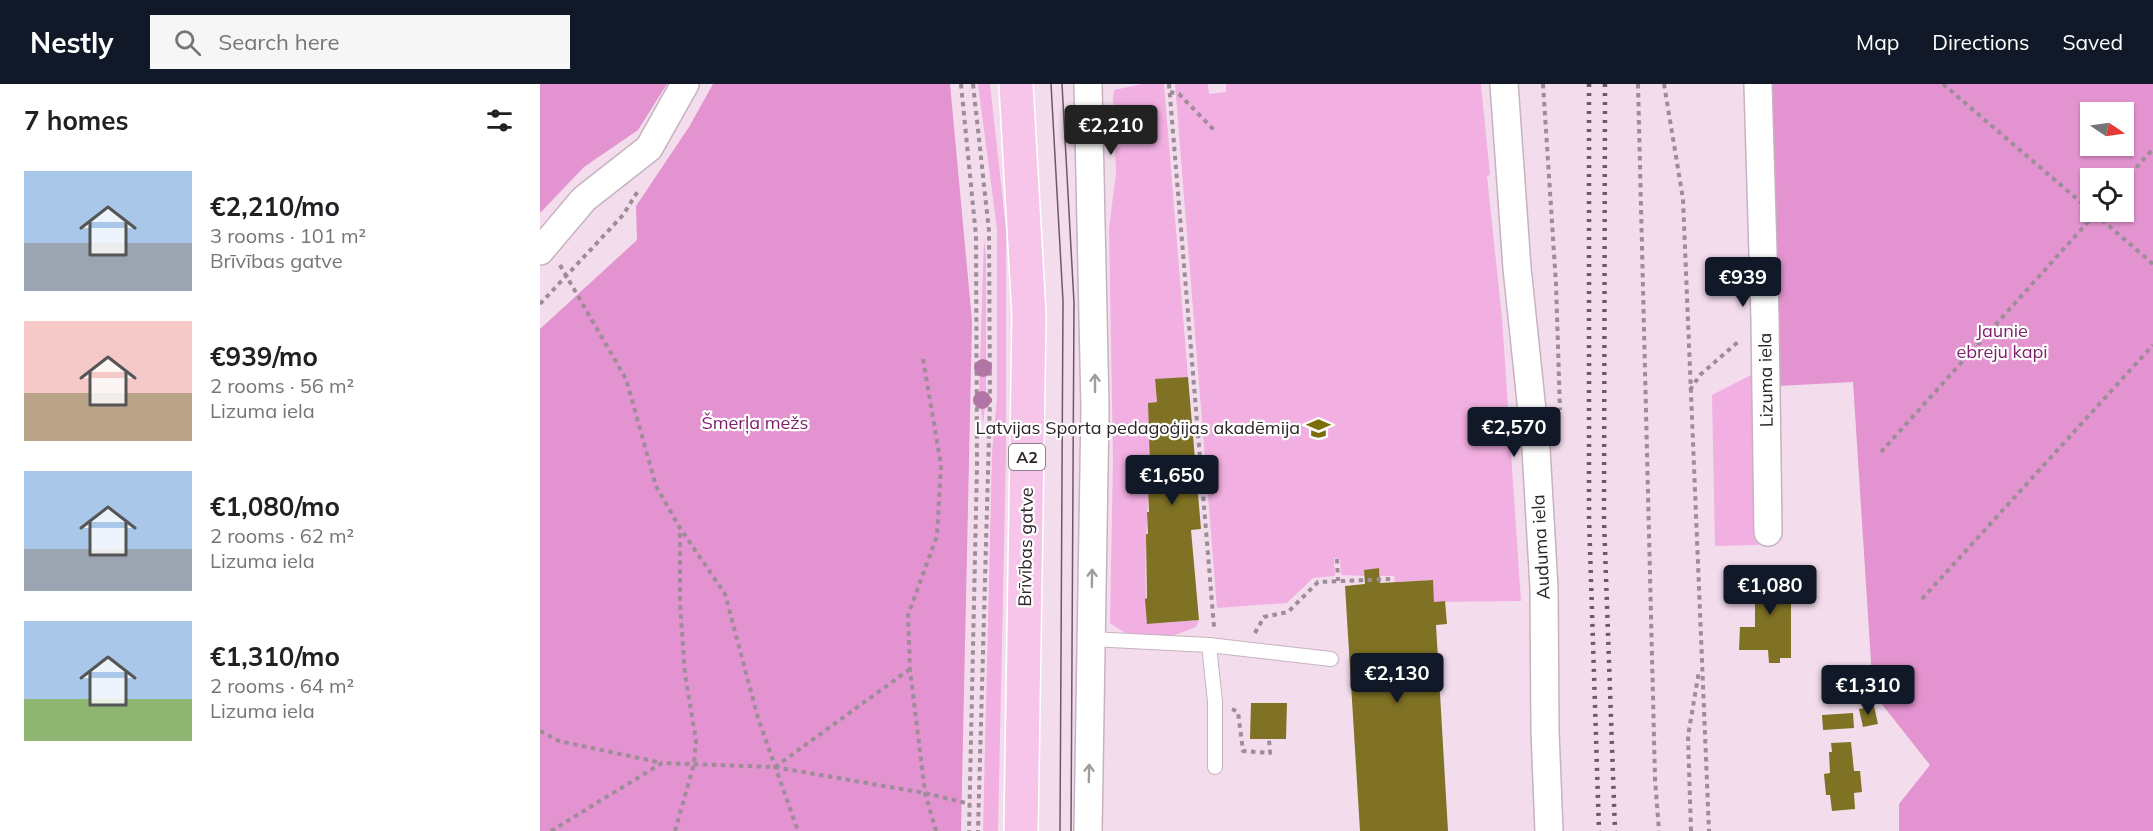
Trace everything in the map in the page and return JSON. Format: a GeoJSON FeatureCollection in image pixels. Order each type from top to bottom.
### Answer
{"type":"FeatureCollection","features":[{"type":"Feature","properties":{"kind":"highway","name":"Brīvības gatve"},"geometry":{"type":"LineString","coordinates":[[1016,84],[1029,315],[1021,831]]}},
{"type":"Feature","properties":{"kind":"street"},"geometry":{"type":"LineString","coordinates":[[545,246],[584,199],[649,148],[685,84]]}},
{"type":"Feature","properties":{"kind":"street"},"geometry":{"type":"LineString","coordinates":[[1088,84],[1094,351],[1088,831]]}},
{"type":"Feature","properties":{"kind":"street","name":"Auduma iela"},"geometry":{"type":"LineString","coordinates":[[1504,84],[1516,268],[1534,428],[1541,530],[1549,831]]}},
{"type":"Feature","properties":{"kind":"street","name":"Lizuma iela"},"geometry":{"type":"LineString","coordinates":[[1758,84],[1766,320],[1768,532]]}},
{"type":"Feature","properties":{"kind":"lane"},"geometry":{"type":"LineString","coordinates":[[1091,639],[1212,646],[1331,659]]}},
{"type":"Feature","properties":{"kind":"lane"},"geometry":{"type":"LineString","coordinates":[[1212,646],[1215,767]]}},
{"type":"Feature","properties":{"kind":"path"},"geometry":{"type":"LineString","coordinates":[[961,84],[976,236],[977,465],[969,831]]}},
{"type":"Feature","properties":{"kind":"path"},"geometry":{"type":"LineString","coordinates":[[973,84],[989,231],[990,400],[978,831]]}},
{"type":"Feature","properties":{"kind":"path"},"geometry":{"type":"LineString","coordinates":[[1169,84],[1212,646]]}},
{"type":"Feature","properties":{"kind":"path"},"geometry":{"type":"LineString","coordinates":[[1638,84],[1655,779],[1659,831]]}},
{"type":"Feature","properties":{"kind":"path"},"geometry":{"type":"LineString","coordinates":[[1664,84],[1683,199],[1689,391],[1709,831]]}},
{"type":"Feature","properties":{"kind":"path"},"geometry":{"type":"LineString","coordinates":[[1943,84],[2080,200]]}},
{"type":"Feature","properties":{"kind":"path"},"geometry":{"type":"LineString","coordinates":[[1170,92],[1179,94],[1216,132]]}},
{"type":"Feature","properties":{"kind":"path"},"geometry":{"type":"LineString","coordinates":[[2134,170],[2153,149]]}},
{"type":"Feature","properties":{"kind":"path"},"geometry":{"type":"LineString","coordinates":[[1881,452],[2085,222]]}},
{"type":"Feature","properties":{"kind":"path"},"geometry":{"type":"LineString","coordinates":[[2105,222],[2153,264]]}},
{"type":"Feature","properties":{"kind":"path"},"geometry":{"type":"LineString","coordinates":[[545,246],[626,379],[656,486],[680,528],[725,594],[747,682],[774,768],[798,831]]}},
{"type":"Feature","properties":{"kind":"path"},"geometry":{"type":"LineString","coordinates":[[1689,391],[1713,364],[1766,320]]}},
{"type":"Feature","properties":{"kind":"path"},"geometry":{"type":"LineString","coordinates":[[1922,598],[2153,345]]}},
{"type":"Feature","properties":{"kind":"path"},"geometry":{"type":"LineString","coordinates":[[923,359],[940,465],[937,536],[908,615],[910,669],[925,793],[936,831]]}},
{"type":"Feature","properties":{"kind":"path"},"geometry":{"type":"LineString","coordinates":[[675,831],[694,764],[696,741],[685,674],[680,603],[680,528]]}},
{"type":"Feature","properties":{"kind":"path"},"geometry":{"type":"LineString","coordinates":[[1337,559],[1338,581]]}},
{"type":"Feature","properties":{"kind":"path"},"geometry":{"type":"LineString","coordinates":[[1245,649],[1264,617],[1288,612],[1318,582],[1392,579]]}},
{"type":"Feature","properties":{"kind":"path"},"geometry":{"type":"LineString","coordinates":[[1691,831],[1688,736],[1701,662]]}},
{"type":"Feature","properties":{"kind":"path"},"geometry":{"type":"LineString","coordinates":[[774,768],[910,669]]}},
{"type":"Feature","properties":{"kind":"path"},"geometry":{"type":"LineString","coordinates":[[1215,702],[1238,712],[1243,752],[1270,753],[1269,739]]}},
{"type":"Feature","properties":{"kind":"path"},"geometry":{"type":"LineString","coordinates":[[540,731],[559,741],[662,763],[774,768],[925,793],[970,804]]}},
{"type":"Feature","properties":{"kind":"path"},"geometry":{"type":"LineString","coordinates":[[551,831],[662,763]]}},
{"type":"Feature","properties":{"kind":"shaded area"},"geometry":{"type":"Polygon","coordinates":[[[978,84],[990,84],[1006,229],[1006,454],[998,831],[983,831],[992,453],[997,398],[997,229],[978,84]]]}},
{"type":"Feature","properties":{"kind":"shaded area"},"geometry":{"type":"Polygon","coordinates":[[[1142,84],[1164,84],[1188,377],[1155,380],[1157,402],[1148,403],[1149,459],[1145,569],[1148,624],[1199,620],[1196,627],[1172,636],[1152,639],[1132,636],[1110,623],[1113,460],[1109,228],[1116,173],[1113,98],[1114,90],[1142,84]]]}},
{"type":"Feature","properties":{"kind":"shaded area"},"geometry":{"type":"Polygon","coordinates":[[[1175,84],[1208,84],[1209,94],[1226,92],[1226,84],[1481,84],[1490,175],[1487,176],[1502,318],[1521,601],[1434,602],[1432,580],[1395,582],[1394,576],[1380,576],[1379,568],[1364,570],[1365,576],[1341,575],[1340,559],[1334,558],[1335,576],[1313,578],[1287,603],[1217,608],[1175,84]]]}},
{"type":"Feature","properties":{"kind":"shaded area"},"geometry":{"type":"Polygon","coordinates":[[[984,237],[986,398],[983,424],[979,397],[984,237]]]}},
{"type":"Feature","properties":{"kind":"shaded area"},"geometry":{"type":"Polygon","coordinates":[[[1753,374],[1759,545],[1715,546],[1712,395],[1753,374]]]}},
{"type":"Feature","properties":{"kind":"green space"},"geometry":{"type":"Polygon","coordinates":[[[540,84],[667,84],[638,130],[584,167],[540,213],[540,84]]]}},
{"type":"Feature","properties":{"kind":"green space","name":"Šmerļa mežs"},"geometry":{"type":"Polygon","coordinates":[[[713,84],[950,84],[972,321],[961,831],[540,831],[540,329],[637,240],[636,206],[689,127],[713,84]]]}},
{"type":"Feature","properties":{"kind":"green space","name":"Jaunie ebreju kapi"},"geometry":{"type":"Polygon","coordinates":[[[1769,84],[2153,84],[2153,831],[1899,831],[1899,804],[1930,765],[1873,693],[1853,382],[1777,386],[1769,84]]]}},
{"type":"Feature","properties":{"kind":"building"},"geometry":{"type":"Polygon","coordinates":[[[1188,377],[1201,529],[1191,530],[1199,620],[1147,624],[1146,534],[1148,534],[1147,512],[1149,512],[1147,468],[1150,468],[1148,403],[1157,402],[1155,379],[1188,377]]]}},
{"type":"Feature","properties":{"kind":"building"},"geometry":{"type":"Polygon","coordinates":[[[1755,565],[1766,565],[1766,572],[1791,571],[1791,658],[1780,658],[1780,663],[1769,663],[1768,650],[1739,650],[1740,627],[1755,627],[1755,565]]]}},
{"type":"Feature","properties":{"kind":"building"},"geometry":{"type":"Polygon","coordinates":[[[1379,568],[1380,583],[1433,580],[1434,602],[1445,601],[1447,624],[1436,625],[1448,831],[1360,831],[1345,586],[1365,584],[1364,570],[1379,568]]]}},
{"type":"Feature","properties":{"kind":"building"},"geometry":{"type":"Polygon","coordinates":[[[1251,703],[1287,703],[1286,739],[1250,739],[1251,703]]]}},
{"type":"Feature","properties":{"kind":"building"},"geometry":{"type":"Polygon","coordinates":[[[1874,706],[1878,724],[1863,727],[1859,709],[1874,706]]]}},
{"type":"Feature","properties":{"kind":"building"},"geometry":{"type":"Polygon","coordinates":[[[1853,713],[1854,728],[1823,730],[1822,715],[1853,713]]]}},
{"type":"Feature","properties":{"kind":"building"},"geometry":{"type":"Polygon","coordinates":[[[1851,742],[1854,771],[1860,771],[1862,792],[1854,793],[1855,809],[1832,811],[1830,795],[1826,795],[1824,774],[1830,773],[1831,743],[1851,742]]]}},
{"type":"Feature","properties":{"kind":"tram line"},"geometry":{"type":"LineString","coordinates":[[1051,84],[1063,301],[1060,831]]}},
{"type":"Feature","properties":{"kind":"tram line"},"geometry":{"type":"LineString","coordinates":[[1062,84],[1074,303],[1071,831]]}},
{"type":"Feature","properties":{"kind":"railway"},"geometry":{"type":"LineString","coordinates":[[1589,84],[1589,517],[1599,831]]}},
{"type":"Feature","properties":{"kind":"railway"},"geometry":{"type":"LineString","coordinates":[[1605,84],[1604,520],[1615,831]]}},
{"type":"Feature","properties":{"kind":"place","name":"Latvijas Sporta pedagoģijas akadēmija"},"geometry":{"type":"Point","coordinates":[1318,428]}}]}
